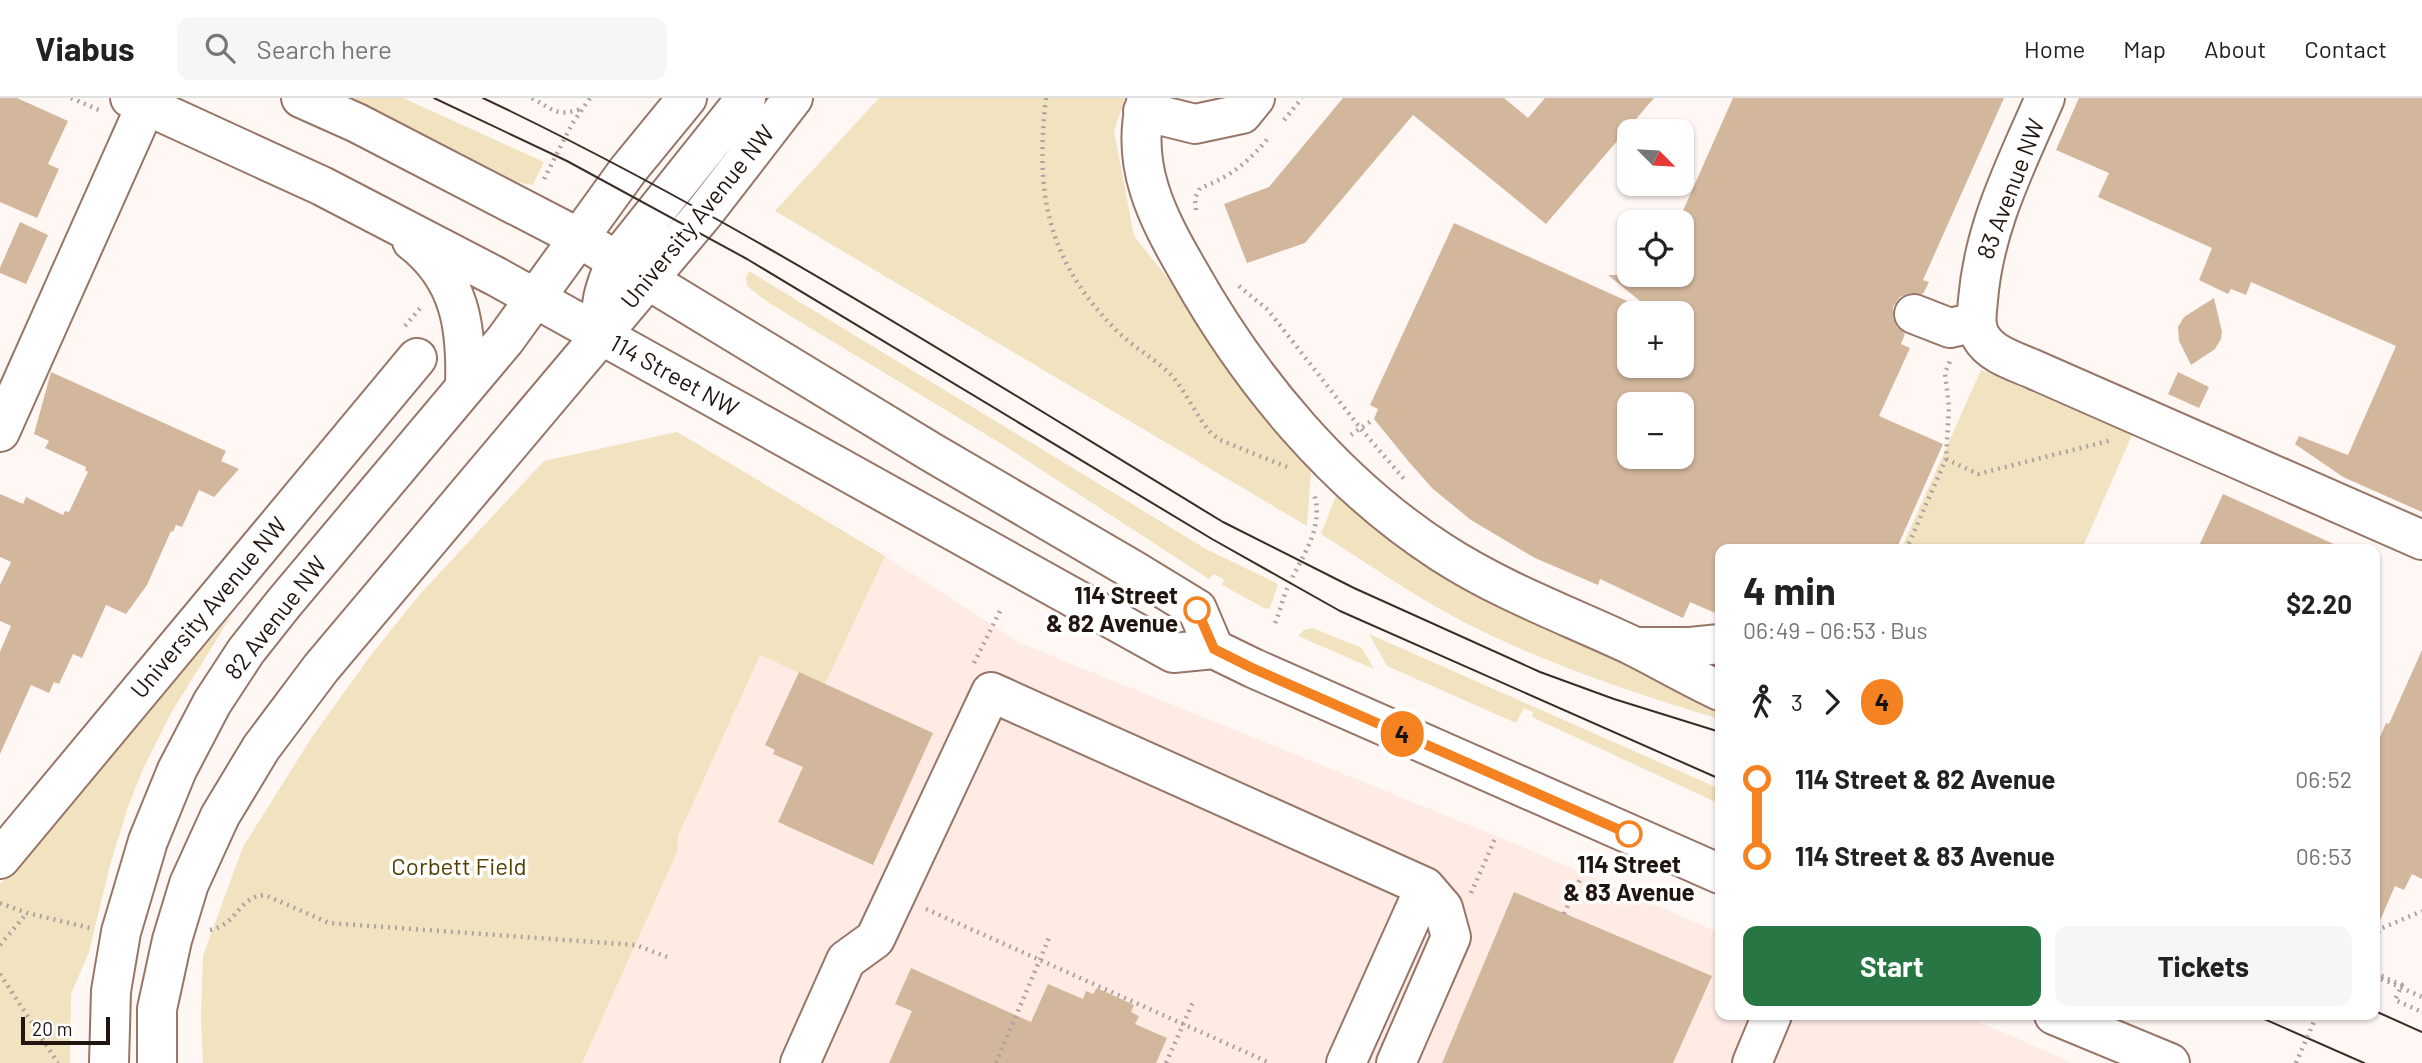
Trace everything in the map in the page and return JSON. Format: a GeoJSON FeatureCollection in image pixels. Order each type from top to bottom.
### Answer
{"type":"FeatureCollection","features":[{"type":"Feature","properties":{"kind":"main road"},"geometry":{"type":"LineString","coordinates":[[302,98],[357,123],[579,238],[920,446],[1197,610],[1214,649],[1715,872]]}},
{"type":"Feature","properties":{"kind":"main road"},"geometry":{"type":"LineString","coordinates":[[579,238],[628,170],[687,98]]}},
{"type":"Feature","properties":{"kind":"main road"},"geometry":{"type":"LineString","coordinates":[[157,1063],[158,1009],[174,930],[189,884],[219,816],[261,748],[321,668],[601,335],[599,314],[616,261],[746,98]]}},
{"type":"Feature","properties":{"kind":"main road","name":"University Avenue NW"},"geometry":{"type":"LineString","coordinates":[[601,335],[705,212],[793,98]]}},
{"type":"Feature","properties":{"kind":"main road"},"geometry":{"type":"LineString","coordinates":[[1255,98],[1242,114],[1195,124],[1145,104],[1142,148],[1146,180],[1159,220],[1212,312],[1269,393],[1364,493],[1440,551],[1514,593],[1632,646],[1715,688]]}},
{"type":"Feature","properties":{"kind":"main road","name":"83 Avenue NW"},"geometry":{"type":"LineString","coordinates":[[1976,323],[1981,268],[1993,224],[2045,98]]}},
{"type":"Feature","properties":{"kind":"main road"},"geometry":{"type":"LineString","coordinates":[[0,432],[138,102]]}},
{"type":"Feature","properties":{"kind":"main road","name":"114 Street NW"},"geometry":{"type":"LineString","coordinates":[[138,102],[269,160],[536,298],[1173,653],[1214,649]]}},
{"type":"Feature","properties":{"kind":"main road"},"geometry":{"type":"LineString","coordinates":[[378,214],[429,254],[450,284],[465,334],[465,387]]}},
{"type":"Feature","properties":{"kind":"main road","name":"82 Avenue NW"},"geometry":{"type":"LineString","coordinates":[[109,1063],[111,991],[121,932],[148,841],[177,770],[212,703],[246,651],[505,340],[579,238]]}},
{"type":"Feature","properties":{"kind":"main road"},"geometry":{"type":"LineString","coordinates":[[1914,314],[1950,328],[1976,323],[1985,344],[2000,354],[2422,540]]}},
{"type":"Feature","properties":{"kind":"main road","name":"University Avenue NW"},"geometry":{"type":"LineString","coordinates":[[0,859],[417,358]]}},
{"type":"Feature","properties":{"kind":"main road"},"geometry":{"type":"LineString","coordinates":[[1632,646],[1680,648],[1715,644]]}},
{"type":"Feature","properties":{"kind":"main road"},"geometry":{"type":"LineString","coordinates":[[800,1063],[846,960],[875,939],[991,692],[1425,887],[1443,908],[1451,937],[1396,1063]]}},
{"type":"Feature","properties":{"kind":"main road"},"geometry":{"type":"LineString","coordinates":[[1346,1063],[1425,887]]}},
{"type":"Feature","properties":{"kind":"main road"},"geometry":{"type":"LineString","coordinates":[[1752,1063],[1770,1020]]}},
{"type":"Feature","properties":{"kind":"main road"},"geometry":{"type":"LineString","coordinates":[[2066,1020],[2170,1063]]}},
{"type":"Feature","properties":{"kind":"path"},"geometry":{"type":"LineString","coordinates":[[532,98],[559,113],[569,114],[582,108]]}},
{"type":"Feature","properties":{"kind":"path"},"geometry":{"type":"LineString","coordinates":[[544,179],[590,98]]}},
{"type":"Feature","properties":{"kind":"path"},"geometry":{"type":"LineString","coordinates":[[1046,98],[1042,135],[1043,187],[1057,246],[1071,274],[1119,334],[1171,376],[1211,433],[1220,440],[1290,468]]}},
{"type":"Feature","properties":{"kind":"path"},"geometry":{"type":"LineString","coordinates":[[1196,218],[1195,198],[1200,188],[1219,181],[1251,159],[1303,98]]}},
{"type":"Feature","properties":{"kind":"path"},"geometry":{"type":"LineString","coordinates":[[1237,285],[1268,310],[1361,429],[1413,489]]}},
{"type":"Feature","properties":{"kind":"path"},"geometry":{"type":"LineString","coordinates":[[1909,544],[1946,459],[1949,407],[1945,373],[1950,360]]}},
{"type":"Feature","properties":{"kind":"path"},"geometry":{"type":"LineString","coordinates":[[1341,441],[1374,419]]}},
{"type":"Feature","properties":{"kind":"path"},"geometry":{"type":"LineString","coordinates":[[1946,459],[1978,474],[2112,440]]}},
{"type":"Feature","properties":{"kind":"path"},"geometry":{"type":"LineString","coordinates":[[1275,623],[1286,591],[1310,545],[1316,525],[1318,506],[1312,486]]}},
{"type":"Feature","properties":{"kind":"path"},"geometry":{"type":"LineString","coordinates":[[1564,914],[1581,877]]}},
{"type":"Feature","properties":{"kind":"path"},"geometry":{"type":"LineString","coordinates":[[174,930],[217,929],[228,924],[245,902],[265,895],[329,923],[636,944],[667,957]]}},
{"type":"Feature","properties":{"kind":"path"},"geometry":{"type":"LineString","coordinates":[[0,903],[27,913],[99,931],[121,932]]}},
{"type":"Feature","properties":{"kind":"path"},"geometry":{"type":"LineString","coordinates":[[918,908],[929,909],[1270,1063]]}},
{"type":"Feature","properties":{"kind":"path"},"geometry":{"type":"LineString","coordinates":[[2380,929],[2422,911]]}},
{"type":"Feature","properties":{"kind":"path"},"geometry":{"type":"LineString","coordinates":[[0,945],[27,913]]}},
{"type":"Feature","properties":{"kind":"path"},"geometry":{"type":"LineString","coordinates":[[996,1063],[1049,938]]}},
{"type":"Feature","properties":{"kind":"path"},"geometry":{"type":"LineString","coordinates":[[0,974],[58,1063]]}},
{"type":"Feature","properties":{"kind":"path"},"geometry":{"type":"LineString","coordinates":[[2380,976],[2422,997]]}},
{"type":"Feature","properties":{"kind":"path"},"geometry":{"type":"LineString","coordinates":[[2380,976],[2402,985],[2395,1000],[2422,1012]]}},
{"type":"Feature","properties":{"kind":"path"},"geometry":{"type":"LineString","coordinates":[[1166,1063],[1193,1002]]}},
{"type":"Feature","properties":{"kind":"path"},"geometry":{"type":"LineString","coordinates":[[2296,1063],[2315,1020]]}},
{"type":"Feature","properties":{"kind":"shaded area"},"geometry":{"type":"Polygon","coordinates":[[[677,432],[885,556],[1020,643],[1509,841],[1715,931],[1715,1020],[1975,1020],[2073,1063],[203,1063],[203,956],[243,847],[312,737],[371,655],[421,593],[544,461],[677,432]]]}},
{"type":"Feature","properties":{"kind":"green space"},"geometry":{"type":"Polygon","coordinates":[[[346,98],[403,98],[544,162],[533,185],[510,181],[346,98]]]}},
{"type":"Feature","properties":{"kind":"green space"},"geometry":{"type":"Polygon","coordinates":[[[879,98],[1125,98],[1114,131],[1134,236],[1312,459],[1307,526],[775,211],[879,98]]]}},
{"type":"Feature","properties":{"kind":"green space"},"geometry":{"type":"Polygon","coordinates":[[[749,271],[1206,549],[1278,584],[1270,608],[1266,609],[1222,585],[1224,580],[1214,574],[1209,579],[997,441],[769,303],[747,286],[749,271]]]}},
{"type":"Feature","properties":{"kind":"green space"},"geometry":{"type":"Polygon","coordinates":[[[1981,370],[2132,435],[2084,544],[1903,544],[1981,370]]]}},
{"type":"Feature","properties":{"kind":"green space","name":"Corbett Field"},"geometry":{"type":"Polygon","coordinates":[[[677,432],[885,556],[825,684],[760,655],[678,836],[677,852],[582,1063],[203,1063],[203,956],[243,847],[312,737],[371,655],[421,593],[544,461],[677,432]]]}},
{"type":"Feature","properties":{"kind":"green space"},"geometry":{"type":"Polygon","coordinates":[[[1339,488],[1715,703],[1715,717],[1631,691],[1514,646],[1423,599],[1321,534],[1339,488]]]}},
{"type":"Feature","properties":{"kind":"green space"},"geometry":{"type":"Polygon","coordinates":[[[233,613],[171,713],[143,769],[128,807],[110,865],[89,952],[71,994],[70,1063],[0,1063],[0,884],[233,613]]]}},
{"type":"Feature","properties":{"kind":"green space"},"geometry":{"type":"Polygon","coordinates":[[[1312,628],[1362,648],[1374,669],[1298,636],[1304,630],[1312,628]]]}},
{"type":"Feature","properties":{"kind":"green space"},"geometry":{"type":"Polygon","coordinates":[[[1369,634],[1715,787],[1715,802],[1532,717],[1533,712],[1524,708],[1516,723],[1387,666],[1369,634]]]}},
{"type":"Feature","properties":{"kind":"building"},"geometry":{"type":"Polygon","coordinates":[[[0,98],[17,98],[68,121],[48,164],[59,169],[37,218],[0,202],[0,98]]]}},
{"type":"Feature","properties":{"kind":"building"},"geometry":{"type":"Polygon","coordinates":[[[1343,98],[1504,98],[1528,118],[1545,98],[1654,98],[1636,119],[1617,119],[1617,141],[1546,224],[1413,115],[1305,243],[1247,263],[1224,204],[1269,187],[1343,98]]]}},
{"type":"Feature","properties":{"kind":"building"},"geometry":{"type":"Polygon","coordinates":[[[1733,98],[2004,98],[1923,280],[1929,282],[1923,294],[1910,293],[1900,297],[1893,307],[1893,318],[1897,327],[1905,334],[1901,344],[1910,348],[1879,416],[1943,444],[1899,544],[1715,544],[1715,613],[1690,602],[1683,618],[1600,579],[1598,585],[1535,558],[1471,520],[1433,489],[1374,419],[1378,409],[1370,405],[1454,223],[1627,301],[1617,301],[1617,378],[1694,378],[1694,301],[1640,301],[1623,287],[1694,287],[1694,210],[1683,210],[1690,196],[1694,196],[1694,186],[1733,98]]]}},
{"type":"Feature","properties":{"kind":"building"},"geometry":{"type":"Polygon","coordinates":[[[2079,98],[2422,98],[2422,512],[2343,477],[2295,444],[2299,436],[2348,455],[2396,346],[2251,282],[2246,295],[2231,289],[2228,294],[2199,280],[2212,248],[2098,197],[2109,173],[2056,150],[2079,98]]]}},
{"type":"Feature","properties":{"kind":"building"},"geometry":{"type":"Polygon","coordinates":[[[20,222],[48,235],[26,284],[0,273],[20,222]]]}},
{"type":"Feature","properties":{"kind":"building"},"geometry":{"type":"Polygon","coordinates":[[[1608,275],[1617,275],[1617,282],[1608,275]]]}},
{"type":"Feature","properties":{"kind":"building"},"geometry":{"type":"Polygon","coordinates":[[[2214,298],[2222,332],[2221,339],[2215,349],[2191,365],[2179,341],[2178,327],[2184,317],[2214,298]]]}},
{"type":"Feature","properties":{"kind":"building"},"geometry":{"type":"Polygon","coordinates":[[[51,372],[226,451],[221,461],[239,469],[214,497],[199,490],[182,527],[176,525],[173,532],[171,531],[147,585],[126,614],[106,605],[82,658],[73,654],[59,684],[54,682],[49,693],[31,685],[0,754],[0,652],[11,626],[0,621],[0,585],[11,562],[0,557],[0,494],[23,504],[26,497],[63,515],[65,511],[69,512],[88,472],[86,467],[45,448],[49,441],[34,434],[51,372]]]}},
{"type":"Feature","properties":{"kind":"building"},"geometry":{"type":"Polygon","coordinates":[[[2178,372],[2209,387],[2199,408],[2168,394],[2178,372]]]}},
{"type":"Feature","properties":{"kind":"building"},"geometry":{"type":"Polygon","coordinates":[[[2223,494],[2334,544],[2200,544],[2223,494]]]}},
{"type":"Feature","properties":{"kind":"building"},"geometry":{"type":"Polygon","coordinates":[[[2422,650],[2422,879],[2412,874],[2404,890],[2395,886],[2380,920],[2380,737],[2386,723],[2389,724],[2422,650]]]}},
{"type":"Feature","properties":{"kind":"building"},"geometry":{"type":"Polygon","coordinates":[[[799,672],[933,733],[873,865],[778,822],[803,767],[773,754],[775,750],[765,745],[799,672]]]}},
{"type":"Feature","properties":{"kind":"building"},"geometry":{"type":"Polygon","coordinates":[[[1514,892],[1712,976],[1673,1063],[1442,1063],[1514,892]]]}},
{"type":"Feature","properties":{"kind":"building"},"geometry":{"type":"Polygon","coordinates":[[[911,968],[1031,1022],[1048,984],[1083,999],[1086,991],[1093,994],[1097,988],[1134,1005],[1131,1012],[1139,1016],[1135,1024],[1167,1038],[1156,1063],[889,1063],[912,1011],[895,1004],[911,968]]]}},
{"type":"Feature","properties":{"kind":"tram line"},"geometry":{"type":"LineString","coordinates":[[434,98],[567,161],[747,259],[1212,539],[1340,611],[1715,777]]}},
{"type":"Feature","properties":{"kind":"tram line"},"geometry":{"type":"LineString","coordinates":[[483,98],[579,145],[766,247],[950,355],[1223,522],[1354,588],[1540,672],[1614,699],[1715,730]]}},
{"type":"Feature","properties":{"kind":"tram line"},"geometry":{"type":"LineString","coordinates":[[2380,1013],[2422,1032]]}},
{"type":"Feature","properties":{"kind":"tram line"},"geometry":{"type":"LineString","coordinates":[[2266,1020],[2364,1063]]}},
{"type":"Feature","properties":{"kind":"bus line","name":"4"},"geometry":{"type":"LineString","coordinates":[[1197,610],[1214,649],[1629,834]]}},
{"type":"Feature","properties":{"kind":"place","name":"114 Street & 82 Avenue"},"geometry":{"type":"Point","coordinates":[1197,610]}},
{"type":"Feature","properties":{"kind":"place","name":"114 Street & 83 Avenue"},"geometry":{"type":"Point","coordinates":[1629,834]}}]}
